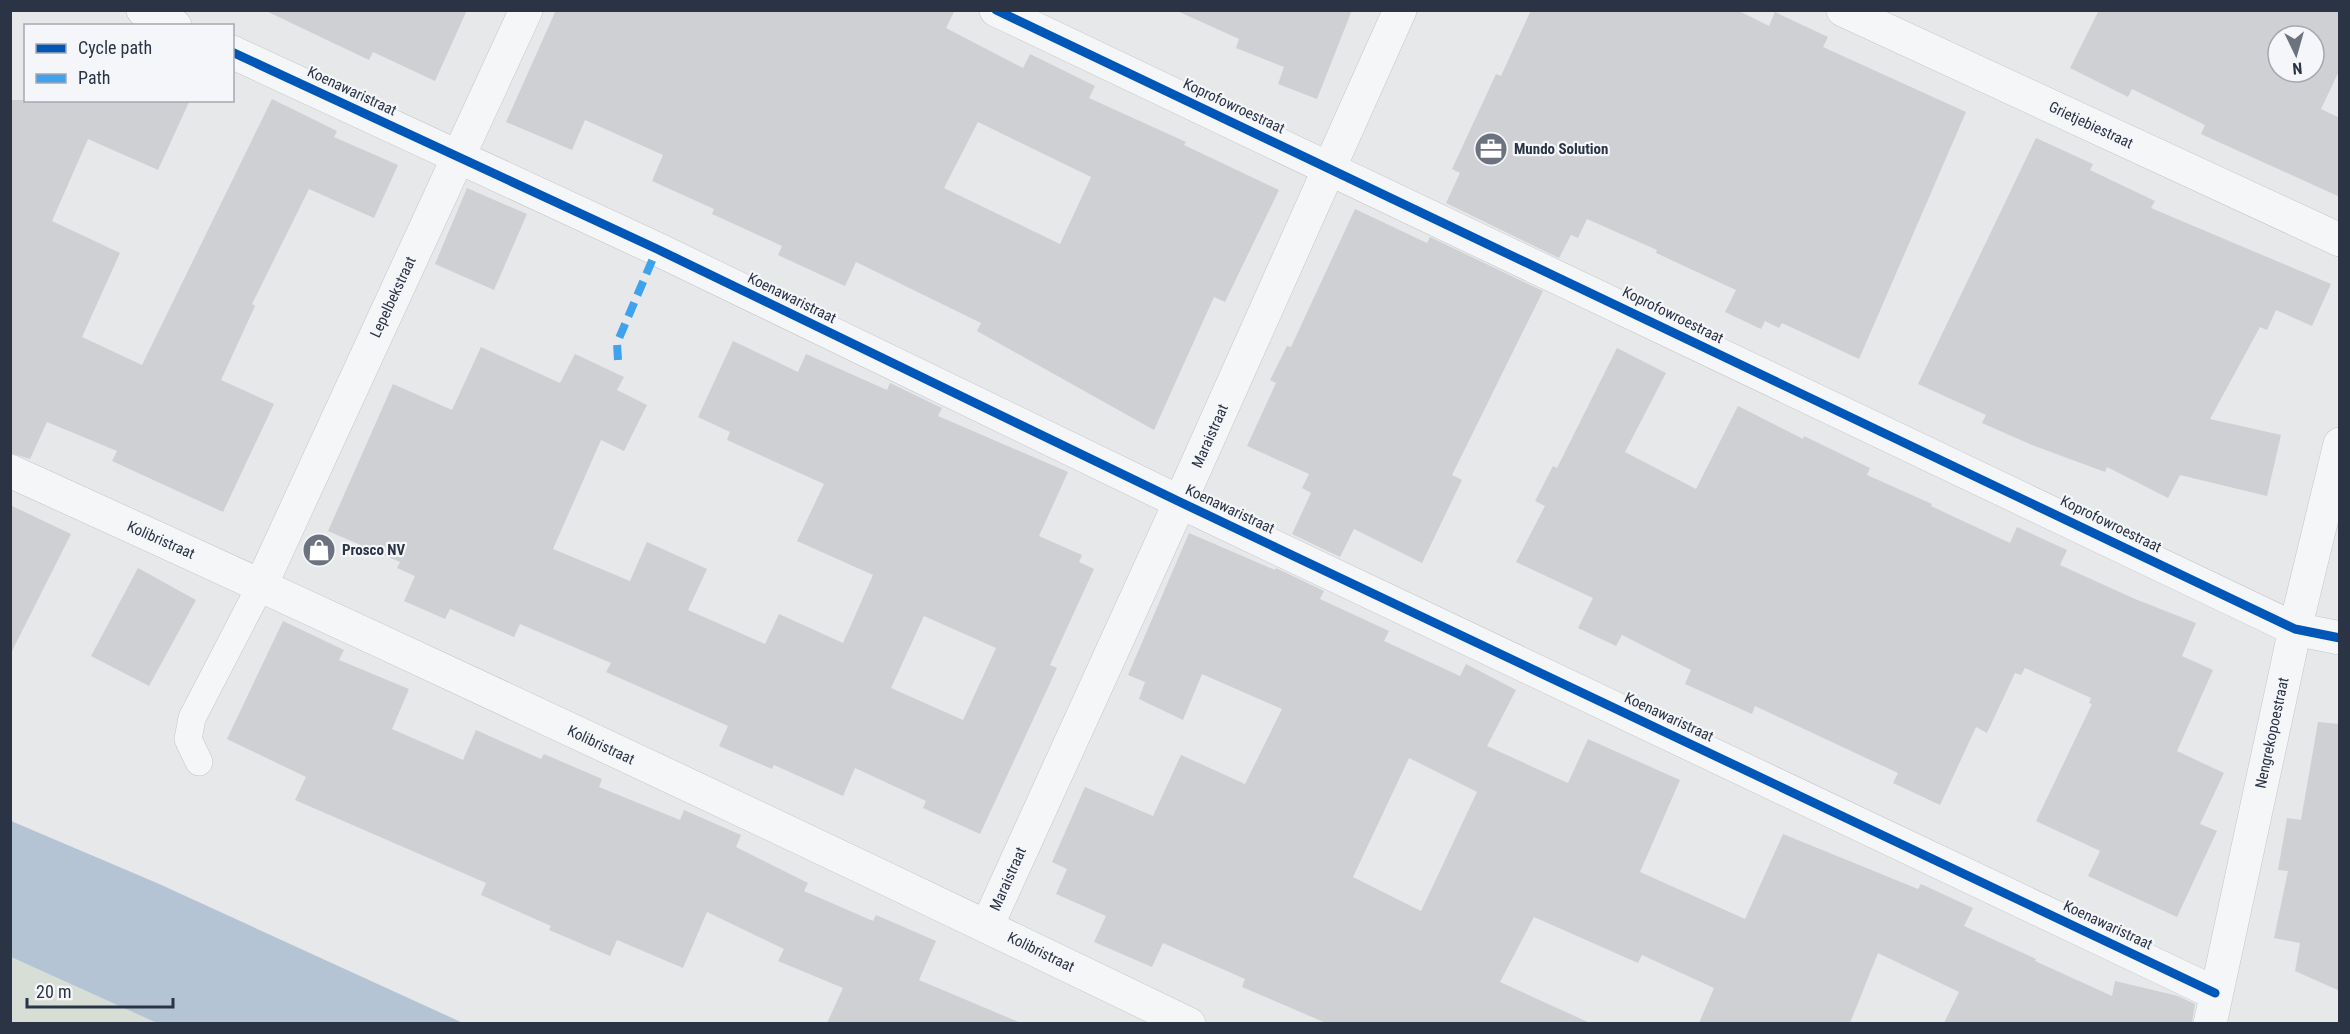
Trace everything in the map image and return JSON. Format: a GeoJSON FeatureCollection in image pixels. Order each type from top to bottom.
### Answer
{"type":"FeatureCollection","features":[{"type":"Feature","properties":{"kind":"street"},"geometry":{"type":"LineString","coordinates":[[143,10],[171,24]]}},
{"type":"Feature","properties":{"kind":"street","name":"Lepelbekstraat"},"geometry":{"type":"LineString","coordinates":[[261,585],[526,10]]}},
{"type":"Feature","properties":{"kind":"street","name":"Koprofowroestraat"},"geometry":{"type":"LineString","coordinates":[[996,10],[2295,629],[2340,638]]}},
{"type":"Feature","properties":{"kind":"street","name":"Maraistraat"},"geometry":{"type":"LineString","coordinates":[[987,926],[1400,10]]}},
{"type":"Feature","properties":{"kind":"street","name":"Grietjebiestraat"},"geometry":{"type":"LineString","coordinates":[[1843,10],[2340,240]]}},
{"type":"Feature","properties":{"kind":"street","name":"Koenawaristraat"},"geometry":{"type":"LineString","coordinates":[[234,53],[657,249],[1180,502],[2212,1008]]}},
{"type":"Feature","properties":{"kind":"street","name":"Nengrekopoestraat"},"geometry":{"type":"LineString","coordinates":[[2212,1008],[2295,629],[2340,444]]}},
{"type":"Feature","properties":{"kind":"street","name":"Kolibristraat"},"geometry":{"type":"LineString","coordinates":[[10,471],[261,585],[1189,1023]]}},
{"type":"Feature","properties":{"kind":"lane"},"geometry":{"type":"LineString","coordinates":[[200,762],[188,739],[192,718],[261,585]]}},
{"type":"Feature","properties":{"kind":"shaded area"},"geometry":{"type":"Polygon","coordinates":[[[11,957],[157,1023],[11,1024],[11,957]]]}},
{"type":"Feature","properties":{"kind":"water"},"geometry":{"type":"Polygon","coordinates":[[[11,821],[157,883],[463,1023],[157,1023],[11,957],[11,821]]]}},
{"type":"Feature","properties":{"kind":"building"},"geometry":{"type":"Polygon","coordinates":[[[264,10],[467,10],[435,81],[373,52],[369,60],[264,10]]]}},
{"type":"Feature","properties":{"kind":"building"},"geometry":{"type":"Polygon","coordinates":[[[556,10],[955,10],[946,28],[1023,68],[1030,54],[1095,86],[1089,98],[1186,142],[1184,145],[1279,190],[1225,302],[1214,297],[1154,430],[977,331],[981,323],[856,262],[845,286],[778,255],[782,246],[712,214],[714,209],[652,181],[663,155],[585,120],[572,150],[506,122],[556,10]],[[978,122],[944,188],[1060,244],[1091,177],[978,122]]]}},
{"type":"Feature","properties":{"kind":"building"},"geometry":{"type":"Polygon","coordinates":[[[1175,10],[1352,10],[1317,99],[1278,84],[1284,67],[1236,48],[1239,39],[1175,10]]]}},
{"type":"Feature","properties":{"kind":"building"},"geometry":{"type":"Polygon","coordinates":[[[1531,10],[1737,10],[1769,26],[1775,12],[1828,37],[1823,47],[1966,112],[1859,359],[1782,323],[1779,328],[1765,321],[1761,329],[1725,312],[1736,290],[1656,253],[1657,250],[1587,219],[1578,238],[1571,235],[1559,258],[1446,203],[1460,173],[1452,169],[1496,74],[1501,76],[1531,10]]]}},
{"type":"Feature","properties":{"kind":"building"},"geometry":{"type":"Polygon","coordinates":[[[2099,10],[2340,10],[2340,69],[2321,109],[2340,118],[2340,197],[2201,134],[2205,125],[2132,89],[2128,97],[2070,68],[2099,10]]]}},
{"type":"Feature","properties":{"kind":"building"},"geometry":{"type":"Polygon","coordinates":[[[272,99],[337,131],[334,137],[398,165],[374,218],[309,189],[252,304],[255,306],[221,380],[274,404],[223,512],[112,461],[117,451],[47,422],[30,459],[10,453],[10,100],[24,100],[24,102],[189,102],[158,170],[88,139],[52,221],[120,253],[82,337],[142,365],[272,99]]]}},
{"type":"Feature","properties":{"kind":"building"},"geometry":{"type":"Polygon","coordinates":[[[2036,138],[2093,164],[2090,170],[2155,201],[2151,208],[2331,284],[2312,326],[2276,310],[2267,330],[2260,327],[2210,419],[2281,435],[2267,496],[2180,475],[2168,498],[2107,467],[2105,472],[2032,445],[1982,423],[1986,415],[1918,384],[2036,138]]]}},
{"type":"Feature","properties":{"kind":"building"},"geometry":{"type":"Polygon","coordinates":[[[467,188],[527,214],[494,290],[435,264],[467,188]]]}},
{"type":"Feature","properties":{"kind":"building"},"geometry":{"type":"Polygon","coordinates":[[[1355,209],[1427,243],[1430,237],[1543,291],[1452,475],[1462,480],[1422,563],[1354,529],[1340,557],[1292,534],[1311,493],[1302,488],[1309,474],[1247,446],[1276,383],[1270,380],[1287,346],[1291,347],[1355,209]]]}},
{"type":"Feature","properties":{"kind":"building"},"geometry":{"type":"Polygon","coordinates":[[[733,341],[798,372],[806,354],[887,390],[890,383],[942,408],[938,416],[1068,472],[1039,536],[1082,555],[1079,562],[1094,569],[1050,665],[1057,668],[980,834],[923,808],[926,801],[855,768],[843,796],[774,765],[772,769],[719,746],[728,726],[606,672],[611,663],[520,624],[514,637],[450,609],[445,619],[404,601],[415,576],[397,568],[400,562],[328,531],[393,384],[452,410],[481,347],[560,383],[575,354],[624,377],[617,390],[647,405],[624,451],[601,440],[553,549],[630,581],[647,542],[707,569],[688,610],[765,644],[779,614],[843,643],[873,575],[797,541],[824,484],[727,440],[730,432],[698,417],[733,341]],[[924,616],[891,688],[963,720],[996,648],[924,616]]]}},
{"type":"Feature","properties":{"kind":"building"},"geometry":{"type":"Polygon","coordinates":[[[1617,348],[1666,373],[1625,452],[1696,489],[1738,406],[1803,439],[1804,436],[1870,468],[1867,475],[2010,543],[2017,527],[2067,550],[2060,565],[2135,599],[2196,623],[2182,656],[2213,670],[2177,751],[2224,773],[2200,824],[2217,831],[2177,917],[2088,876],[2100,851],[2036,821],[2092,704],[2089,703],[2091,698],[2025,668],[2021,675],[2015,673],[1987,733],[1976,727],[1940,805],[1893,783],[1898,773],[1755,706],[1752,714],[1685,684],[1691,670],[1622,635],[1616,646],[1578,628],[1593,598],[1516,562],[1545,506],[1535,501],[1553,466],[1557,468],[1617,348]]]}},
{"type":"Feature","properties":{"kind":"building"},"geometry":{"type":"Polygon","coordinates":[[[10,505],[71,534],[10,655],[10,505]]]}},
{"type":"Feature","properties":{"kind":"building"},"geometry":{"type":"Polygon","coordinates":[[[1189,533],[1275,570],[1276,568],[1324,591],[1320,599],[1389,631],[1384,641],[1460,676],[1466,664],[1516,690],[1487,746],[1568,783],[1588,739],[1680,780],[1640,872],[1745,919],[1783,834],[1918,889],[1921,884],[1973,908],[1964,926],[2112,996],[2115,981],[2178,996],[2195,1004],[2192,1023],[1944,1023],[1959,992],[1878,953],[1850,1023],[1699,1023],[1714,988],[1642,955],[1638,963],[1534,917],[1500,982],[1590,1023],[1326,1023],[1242,987],[1245,979],[1163,943],[1152,967],[1094,942],[1106,916],[1056,894],[1067,869],[1052,862],[1085,787],[1153,816],[1181,755],[1245,784],[1282,709],[1202,674],[1183,720],[1139,699],[1145,682],[1128,675],[1189,533]],[[1409,758],[1353,877],[1421,911],[1477,792],[1409,758]]]}},
{"type":"Feature","properties":{"kind":"building"},"geometry":{"type":"Polygon","coordinates":[[[138,568],[196,600],[149,686],[91,656],[138,568]]]}},
{"type":"Feature","properties":{"kind":"building"},"geometry":{"type":"Polygon","coordinates":[[[283,621],[344,650],[339,660],[409,689],[392,729],[463,760],[476,730],[541,759],[544,754],[602,779],[599,787],[680,820],[684,810],[741,835],[736,847],[808,883],[804,891],[873,921],[876,915],[936,941],[919,980],[1021,1023],[827,1023],[843,988],[778,961],[784,949],[707,912],[683,968],[617,940],[610,956],[549,930],[551,926],[481,895],[486,883],[295,800],[306,777],[227,739],[283,621]]]}},
{"type":"Feature","properties":{"kind":"building"},"geometry":{"type":"Polygon","coordinates":[[[2318,722],[2340,724],[2340,991],[2295,971],[2300,943],[2274,938],[2288,871],[2278,870],[2287,818],[2301,820],[2318,722]]]}},
{"type":"Feature","properties":{"kind":"marked path"},"geometry":{"type":"LineString","coordinates":[[618,360],[617,343],[657,249]]}},
{"type":"Feature","properties":{"kind":"cycle path"},"geometry":{"type":"LineString","coordinates":[[996,10],[2295,629],[2340,638]]}},
{"type":"Feature","properties":{"kind":"cycle path"},"geometry":{"type":"LineString","coordinates":[[234,53],[657,249],[1180,502],[2215,993]]}},
{"type":"Feature","properties":{"kind":"place","name":"Mundo Solution"},"geometry":{"type":"Point","coordinates":[1491,149]}},
{"type":"Feature","properties":{"kind":"place","name":"Prosco NV"},"geometry":{"type":"Point","coordinates":[319,550]}}]}
